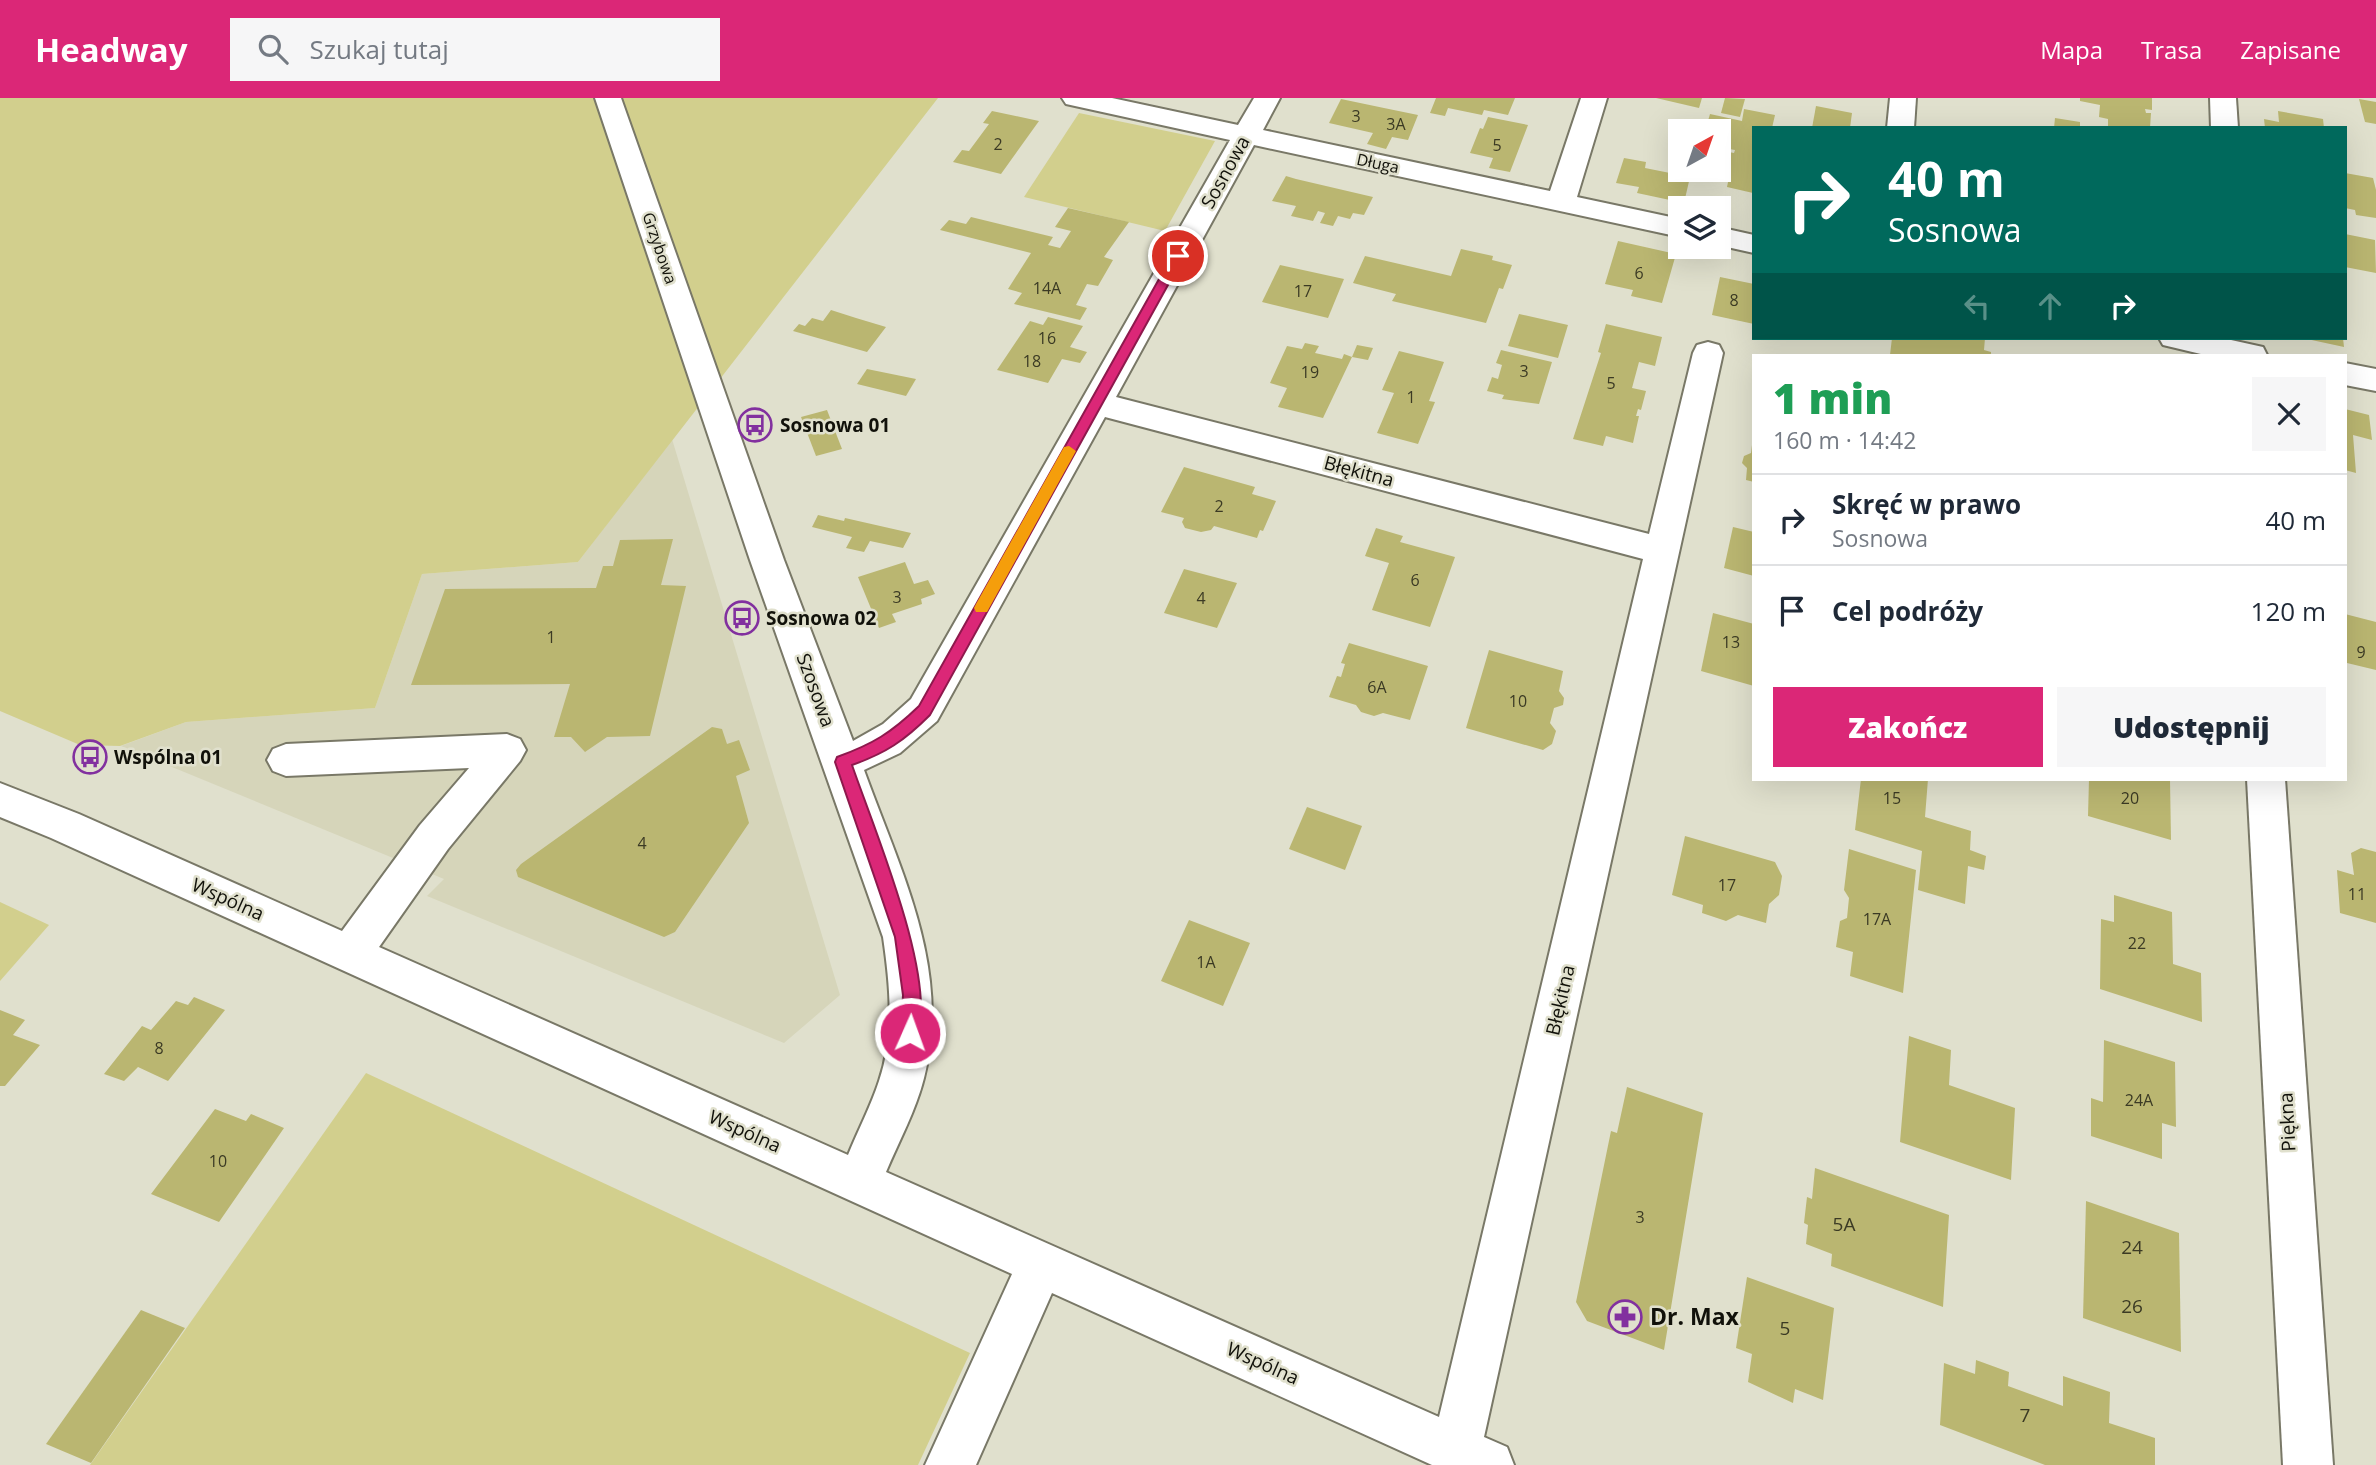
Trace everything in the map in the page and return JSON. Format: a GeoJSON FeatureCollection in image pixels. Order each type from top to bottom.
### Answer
{"type":"FeatureCollection","features":[{"type":"Feature","properties":{"kind":"street","name":"Grzybowa"},"geometry":{"type":"LineString","coordinates":[[608,98],[713,399]]}},
{"type":"Feature","properties":{"kind":"street","name":"Długa"},"geometry":{"type":"LineString","coordinates":[[1075,98],[1668,225]]}},
{"type":"Feature","properties":{"kind":"street","name":"Sosnowa"},"geometry":{"type":"LineString","coordinates":[[842,762],[875,750],[898,736],[924,710],[1267,98]]}},
{"type":"Feature","properties":{"kind":"street"},"geometry":{"type":"LineString","coordinates":[[1560,202],[1594,98]]}},
{"type":"Feature","properties":{"kind":"street"},"geometry":{"type":"LineString","coordinates":[[1899,126],[1903,98]]}},
{"type":"Feature","properties":{"kind":"street"},"geometry":{"type":"LineString","coordinates":[[2223,98],[2225,126]]}},
{"type":"Feature","properties":{"kind":"street"},"geometry":{"type":"LineString","coordinates":[[1731,239],[1752,244]]}},
{"type":"Feature","properties":{"kind":"street"},"geometry":{"type":"LineString","coordinates":[[2186,340],[2243,350]]}},
{"type":"Feature","properties":{"kind":"street","name":"Błękitna"},"geometry":{"type":"LineString","coordinates":[[1473,1457],[1663,551],[1708,353]]}},
{"type":"Feature","properties":{"kind":"street"},"geometry":{"type":"LineString","coordinates":[[2347,374],[2376,380]]}},
{"type":"Feature","properties":{"kind":"street","name":"Szosowa"},"geometry":{"type":"LineString","coordinates":[[713,399],[767,560],[904,937],[912,995],[910,1033],[902,1079],[859,1183]]}},
{"type":"Feature","properties":{"kind":"street","name":"Błękitna"},"geometry":{"type":"LineString","coordinates":[[1096,403],[1663,551]]}},
{"type":"Feature","properties":{"kind":"street"},"geometry":{"type":"LineString","coordinates":[[286,760],[507,750],[434,837],[350,954]]}},
{"type":"Feature","properties":{"kind":"street","name":"Piękna"},"geometry":{"type":"LineString","coordinates":[[2266,781],[2308,1465]]}},
{"type":"Feature","properties":{"kind":"street","name":"Wspólna"},"geometry":{"type":"LineString","coordinates":[[8,815],[65,825],[1473,1457]]}},
{"type":"Feature","properties":{"kind":"street"},"geometry":{"type":"LineString","coordinates":[[950,1465],[1041,1263]]}},
{"type":"Feature","properties":{"kind":"shaded area"},"geometry":{"type":"Polygon","coordinates":[[[0,98],[938,98],[578,562],[422,574],[375,708],[186,722],[120,746],[80,745],[0,711],[0,98]]]}},
{"type":"Feature","properties":{"kind":"shaded area"},"geometry":{"type":"Polygon","coordinates":[[[1079,113],[1215,141],[1165,231],[1024,197],[1079,113]]]}},
{"type":"Feature","properties":{"kind":"shaded area"},"geometry":{"type":"Polygon","coordinates":[[[672,439],[840,995],[784,1043],[427,896],[444,879],[121,746],[186,722],[375,708],[422,574],[578,562],[672,439]]]}},
{"type":"Feature","properties":{"kind":"shaded area"},"geometry":{"type":"Polygon","coordinates":[[[0,902],[49,925],[0,981],[0,902]]]}},
{"type":"Feature","properties":{"kind":"shaded area"},"geometry":{"type":"Polygon","coordinates":[[[366,1073],[970,1353],[918,1465],[90,1465],[366,1073]]]}},
{"type":"Feature","properties":{"kind":"building"},"geometry":{"type":"Polygon","coordinates":[[[1436,98],[1515,98],[1508,115],[1484,110],[1482,115],[1448,108],[1445,116],[1430,113],[1436,98]]]}},
{"type":"Feature","properties":{"kind":"building"},"geometry":{"type":"Polygon","coordinates":[[[1656,98],[1702,98],[1699,108],[1656,98]]]}},
{"type":"Feature","properties":{"kind":"building"},"geometry":{"type":"Polygon","coordinates":[[[1725,98],[1745,99],[1740,117],[1721,113],[1725,98]]]}},
{"type":"Feature","properties":{"kind":"building"},"geometry":{"type":"Polygon","coordinates":[[[2080,98],[2152,98],[2152,110],[2145,109],[2146,113],[2151,113],[2150,126],[2108,126],[2108,119],[2099,117],[2100,105],[2080,101],[2080,98]]]}},
{"type":"Feature","properties":{"kind":"building"},"geometry":{"type":"Polygon","coordinates":[[[1341,99],[1418,115],[1408,140],[1392,137],[1386,149],[1367,144],[1373,133],[1329,123],[1341,99]]]}},
{"type":"Feature","properties":{"kind":"building"},"geometry":{"type":"Polygon","coordinates":[[[2359,99],[2376,102],[2376,124],[2365,122],[2359,99]]]}},
{"type":"Feature","properties":{"kind":"building"},"geometry":{"type":"Polygon","coordinates":[[[1816,106],[1852,113],[1850,126],[1812,126],[1816,106]]]}},
{"type":"Feature","properties":{"kind":"building"},"geometry":{"type":"Polygon","coordinates":[[[1744,109],[1775,115],[1772,126],[1752,126],[1752,193],[1727,187],[1728,182],[1731,182],[1731,152],[1735,150],[1731,149],[1731,119],[1709,119],[1710,114],[1742,121],[1744,109]]]}},
{"type":"Feature","properties":{"kind":"building"},"geometry":{"type":"Polygon","coordinates":[[[992,111],[1039,121],[1001,174],[953,162],[962,150],[969,151],[989,124],[983,123],[992,111]]]}},
{"type":"Feature","properties":{"kind":"building"},"geometry":{"type":"Polygon","coordinates":[[[2278,111],[2323,119],[2324,126],[2265,126],[2264,119],[2279,122],[2278,111]]]}},
{"type":"Feature","properties":{"kind":"building"},"geometry":{"type":"Polygon","coordinates":[[[1488,117],[1528,125],[1510,172],[1489,168],[1493,158],[1470,153],[1480,128],[1483,129],[1488,117]]]}},
{"type":"Feature","properties":{"kind":"building"},"geometry":{"type":"Polygon","coordinates":[[[2055,118],[2080,122],[2080,126],[2054,126],[2055,118]]]}},
{"type":"Feature","properties":{"kind":"building"},"geometry":{"type":"Polygon","coordinates":[[[1624,158],[1646,162],[1645,168],[1668,173],[1668,182],[1689,182],[1686,196],[1668,196],[1668,200],[1637,193],[1639,187],[1616,183],[1624,158]]]}},
{"type":"Feature","properties":{"kind":"building"},"geometry":{"type":"Polygon","coordinates":[[[2347,173],[2373,178],[2376,190],[2376,218],[2356,215],[2355,210],[2347,208],[2347,173]]]}},
{"type":"Feature","properties":{"kind":"building"},"geometry":{"type":"Polygon","coordinates":[[[1286,176],[1373,197],[1364,215],[1353,213],[1350,219],[1338,216],[1333,226],[1320,223],[1325,213],[1318,211],[1313,221],[1291,216],[1296,206],[1272,201],[1286,176]]]}},
{"type":"Feature","properties":{"kind":"building"},"geometry":{"type":"Polygon","coordinates":[[[1068,208],[1129,222],[1104,257],[1113,260],[1098,286],[1087,284],[1076,305],[1087,308],[1080,320],[1014,304],[1022,293],[1008,289],[1031,253],[940,230],[949,220],[966,224],[971,217],[1053,237],[1048,245],[1060,248],[1071,231],[1055,227],[1068,208]]]}},
{"type":"Feature","properties":{"kind":"building"},"geometry":{"type":"Polygon","coordinates":[[[2347,234],[2375,240],[2376,273],[2347,267],[2347,234]]]}},
{"type":"Feature","properties":{"kind":"building"},"geometry":{"type":"Polygon","coordinates":[[[1618,241],[1668,252],[1668,259],[1675,259],[1662,303],[1631,296],[1633,290],[1605,284],[1618,241]]]}},
{"type":"Feature","properties":{"kind":"building"},"geometry":{"type":"Polygon","coordinates":[[[1461,249],[1493,256],[1492,260],[1512,265],[1503,289],[1499,288],[1486,323],[1392,301],[1396,294],[1353,283],[1365,256],[1451,276],[1461,249]]]}},
{"type":"Feature","properties":{"kind":"building"},"geometry":{"type":"Polygon","coordinates":[[[1280,265],[1344,279],[1328,318],[1262,302],[1280,265]]]}},
{"type":"Feature","properties":{"kind":"building"},"geometry":{"type":"Polygon","coordinates":[[[1720,277],[1752,284],[1752,324],[1712,315],[1720,277]]]}},
{"type":"Feature","properties":{"kind":"building"},"geometry":{"type":"Polygon","coordinates":[[[831,310],[886,327],[867,352],[793,331],[799,324],[805,326],[812,318],[823,321],[831,310]]]}},
{"type":"Feature","properties":{"kind":"building"},"geometry":{"type":"Polygon","coordinates":[[[1519,314],[1568,325],[1558,358],[1508,346],[1519,314]]]}},
{"type":"Feature","properties":{"kind":"building"},"geometry":{"type":"Polygon","coordinates":[[[1048,317],[1083,326],[1070,347],[1087,352],[1080,363],[1062,359],[1048,383],[997,370],[1030,321],[1043,325],[1048,317]]]}},
{"type":"Feature","properties":{"kind":"building"},"geometry":{"type":"Polygon","coordinates":[[[1606,324],[1662,337],[1655,366],[1639,362],[1632,388],[1646,391],[1641,410],[1638,409],[1636,416],[1639,416],[1633,443],[1606,436],[1603,446],[1573,439],[1601,353],[1598,352],[1606,324]]]}},
{"type":"Feature","properties":{"kind":"building"},"geometry":{"type":"Polygon","coordinates":[[[1892,340],[1985,340],[1984,350],[1991,352],[1991,354],[1890,354],[1892,340]]]}},
{"type":"Feature","properties":{"kind":"building"},"geometry":{"type":"Polygon","coordinates":[[[2312,340],[2343,340],[2344,347],[2312,340]]]}},
{"type":"Feature","properties":{"kind":"building"},"geometry":{"type":"Polygon","coordinates":[[[1305,343],[1319,346],[1315,353],[1342,359],[1344,354],[1352,357],[1323,418],[1278,407],[1287,388],[1270,383],[1287,346],[1302,349],[1305,343]]]}},
{"type":"Feature","properties":{"kind":"building"},"geometry":{"type":"Polygon","coordinates":[[[1357,345],[1373,348],[1368,360],[1352,357],[1357,345]]]}},
{"type":"Feature","properties":{"kind":"building"},"geometry":{"type":"Polygon","coordinates":[[[1501,350],[1552,362],[1539,404],[1502,399],[1504,395],[1487,391],[1492,377],[1498,379],[1502,365],[1496,363],[1501,350]]]}},
{"type":"Feature","properties":{"kind":"building"},"geometry":{"type":"Polygon","coordinates":[[[1399,351],[1444,362],[1429,401],[1435,402],[1418,444],[1377,433],[1394,393],[1382,390],[1399,351]]]}},
{"type":"Feature","properties":{"kind":"building"},"geometry":{"type":"Polygon","coordinates":[[[867,369],[916,379],[906,396],[857,384],[867,369]]]}},
{"type":"Feature","properties":{"kind":"building"},"geometry":{"type":"Polygon","coordinates":[[[827,410],[842,449],[816,456],[801,417],[827,410]]]}},
{"type":"Feature","properties":{"kind":"building"},"geometry":{"type":"Polygon","coordinates":[[[2347,410],[2369,415],[2372,440],[2353,435],[2356,473],[2347,471],[2347,410]]]}},
{"type":"Feature","properties":{"kind":"building"},"geometry":{"type":"Polygon","coordinates":[[[1752,445],[1752,482],[1746,480],[1747,468],[1742,463],[1744,456],[1751,453],[1752,445]]]}},
{"type":"Feature","properties":{"kind":"building"},"geometry":{"type":"Polygon","coordinates":[[[1184,467],[1255,487],[1252,494],[1276,501],[1263,531],[1260,530],[1257,538],[1214,526],[1211,530],[1201,532],[1185,528],[1182,522],[1184,518],[1161,512],[1184,467]]]}},
{"type":"Feature","properties":{"kind":"building"},"geometry":{"type":"Polygon","coordinates":[[[818,515],[844,521],[845,518],[911,533],[903,548],[870,541],[864,552],[846,548],[852,537],[812,527],[818,515]]]}},
{"type":"Feature","properties":{"kind":"building"},"geometry":{"type":"Polygon","coordinates":[[[1733,527],[1752,532],[1752,575],[1724,568],[1733,527]]]}},
{"type":"Feature","properties":{"kind":"building"},"geometry":{"type":"Polygon","coordinates":[[[1376,528],[1403,536],[1400,542],[1455,557],[1430,627],[1372,610],[1389,563],[1365,556],[1376,528]]]}},
{"type":"Feature","properties":{"kind":"building"},"geometry":{"type":"Polygon","coordinates":[[[673,539],[661,585],[686,586],[650,736],[607,737],[585,752],[571,737],[554,737],[570,684],[411,685],[445,589],[596,588],[603,566],[613,566],[620,540],[673,539]]]}},
{"type":"Feature","properties":{"kind":"building"},"geometry":{"type":"Polygon","coordinates":[[[905,562],[914,584],[928,580],[935,594],[921,599],[922,604],[892,614],[896,622],[879,628],[858,577],[905,562]]]}},
{"type":"Feature","properties":{"kind":"building"},"geometry":{"type":"Polygon","coordinates":[[[1184,569],[1237,583],[1217,628],[1164,613],[1184,569]]]}},
{"type":"Feature","properties":{"kind":"building"},"geometry":{"type":"Polygon","coordinates":[[[1713,613],[1752,623],[1752,685],[1701,671],[1713,613]]]}},
{"type":"Feature","properties":{"kind":"building"},"geometry":{"type":"Polygon","coordinates":[[[2347,615],[2376,622],[2376,670],[2347,663],[2347,615]]]}},
{"type":"Feature","properties":{"kind":"building"},"geometry":{"type":"Polygon","coordinates":[[[1349,643],[1428,666],[1410,720],[1383,713],[1374,716],[1361,712],[1356,705],[1329,697],[1337,676],[1341,677],[1345,664],[1341,663],[1349,643]]]}},
{"type":"Feature","properties":{"kind":"building"},"geometry":{"type":"Polygon","coordinates":[[[1489,650],[1563,671],[1559,691],[1564,698],[1563,705],[1554,708],[1550,723],[1556,731],[1552,744],[1543,750],[1466,728],[1489,650]]]}},
{"type":"Feature","properties":{"kind":"building"},"geometry":{"type":"Polygon","coordinates":[[[712,727],[722,729],[727,744],[739,740],[750,770],[736,776],[749,823],[675,932],[664,937],[518,877],[516,870],[521,864],[712,727]]]}},
{"type":"Feature","properties":{"kind":"building"},"geometry":{"type":"Polygon","coordinates":[[[1861,781],[1928,781],[1925,817],[1971,831],[1970,850],[1986,856],[1984,870],[1968,866],[1965,904],[1918,890],[1922,851],[1855,830],[1861,781]]]}},
{"type":"Feature","properties":{"kind":"building"},"geometry":{"type":"Polygon","coordinates":[[[2089,781],[2170,781],[2171,840],[2088,816],[2089,781]]]}},
{"type":"Feature","properties":{"kind":"building"},"geometry":{"type":"Polygon","coordinates":[[[1307,807],[1362,826],[1345,870],[1289,849],[1307,807]]]}},
{"type":"Feature","properties":{"kind":"building"},"geometry":{"type":"Polygon","coordinates":[[[1685,836],[1775,862],[1782,876],[1779,895],[1769,904],[1766,923],[1738,915],[1726,921],[1702,913],[1703,905],[1672,895],[1685,836]]]}},
{"type":"Feature","properties":{"kind":"building"},"geometry":{"type":"Polygon","coordinates":[[[2361,848],[2376,852],[2376,923],[2340,913],[2337,870],[2354,875],[2351,853],[2361,848]]]}},
{"type":"Feature","properties":{"kind":"building"},"geometry":{"type":"Polygon","coordinates":[[[1849,849],[1916,870],[1903,993],[1850,976],[1853,952],[1836,947],[1840,921],[1847,918],[1849,898],[1844,890],[1849,849]]]}},
{"type":"Feature","properties":{"kind":"building"},"geometry":{"type":"Polygon","coordinates":[[[2114,895],[2172,912],[2173,964],[2201,973],[2202,1022],[2100,989],[2101,919],[2114,922],[2114,895]]]}},
{"type":"Feature","properties":{"kind":"building"},"geometry":{"type":"Polygon","coordinates":[[[1189,920],[1250,943],[1223,1006],[1161,981],[1189,920]]]}},
{"type":"Feature","properties":{"kind":"building"},"geometry":{"type":"Polygon","coordinates":[[[194,997],[225,1010],[168,1081],[138,1067],[124,1081],[104,1074],[142,1026],[151,1030],[176,1001],[188,1005],[194,997]]]}},
{"type":"Feature","properties":{"kind":"building"},"geometry":{"type":"Polygon","coordinates":[[[0,1010],[25,1020],[13,1035],[40,1045],[5,1086],[0,1086],[0,1010]]]}},
{"type":"Feature","properties":{"kind":"building"},"geometry":{"type":"Polygon","coordinates":[[[1909,1036],[1951,1050],[1949,1085],[2015,1108],[2011,1180],[1900,1142],[1909,1036]]]}},
{"type":"Feature","properties":{"kind":"building"},"geometry":{"type":"Polygon","coordinates":[[[2104,1040],[2175,1062],[2176,1127],[2162,1123],[2162,1159],[2091,1136],[2091,1098],[2103,1102],[2104,1040]]]}},
{"type":"Feature","properties":{"kind":"building"},"geometry":{"type":"Polygon","coordinates":[[[1627,1087],[1703,1113],[1664,1350],[1587,1321],[1576,1302],[1611,1131],[1617,1133],[1627,1087]]]}},
{"type":"Feature","properties":{"kind":"building"},"geometry":{"type":"Polygon","coordinates":[[[215,1109],[246,1121],[251,1114],[284,1128],[219,1222],[151,1194],[215,1109]]]}},
{"type":"Feature","properties":{"kind":"building"},"geometry":{"type":"Polygon","coordinates":[[[1815,1168],[1949,1215],[1943,1307],[1831,1266],[1832,1254],[1806,1244],[1808,1225],[1804,1223],[1807,1197],[1812,1199],[1815,1168]]]}},
{"type":"Feature","properties":{"kind":"building"},"geometry":{"type":"Polygon","coordinates":[[[2086,1201],[2179,1233],[2181,1352],[2083,1318],[2086,1201]]]}},
{"type":"Feature","properties":{"kind":"building"},"geometry":{"type":"Polygon","coordinates":[[[1747,1277],[1834,1308],[1823,1400],[1795,1389],[1793,1403],[1748,1382],[1752,1354],[1736,1348],[1747,1277]]]}},
{"type":"Feature","properties":{"kind":"building"},"geometry":{"type":"Polygon","coordinates":[[[141,1310],[185,1328],[91,1463],[46,1444],[141,1310]]]}},
{"type":"Feature","properties":{"kind":"building"},"geometry":{"type":"Polygon","coordinates":[[[1976,1360],[2009,1372],[2008,1386],[2063,1406],[2063,1376],[2110,1392],[2109,1423],[2155,1438],[2155,1465],[2045,1465],[1940,1425],[1944,1363],[1975,1374],[1976,1360]]]}},
{"type":"Feature","properties":{"kind":"slow traffic"},"geometry":{"type":"LineString","coordinates":[[981,608],[1069,451]]}},
{"type":"Feature","properties":{"kind":"place","name":"Sosnowa 01"},"geometry":{"type":"Point","coordinates":[755,425]}},
{"type":"Feature","properties":{"kind":"place","name":"Sosnowa 02"},"geometry":{"type":"Point","coordinates":[742,618]}},
{"type":"Feature","properties":{"kind":"place","name":"Wspólna 01"},"geometry":{"type":"Point","coordinates":[90,757]}},
{"type":"Feature","properties":{"kind":"place","name":"Dr. Max"},"geometry":{"type":"Point","coordinates":[1625,1317]}},
{"type":"Feature","properties":{"kind":"route"},"geometry":{"type":"LineString","coordinates":[[910,1033],[912,995],[904,937],[842,762],[875,750],[898,736],[924,710],[1178,256]]}}]}
